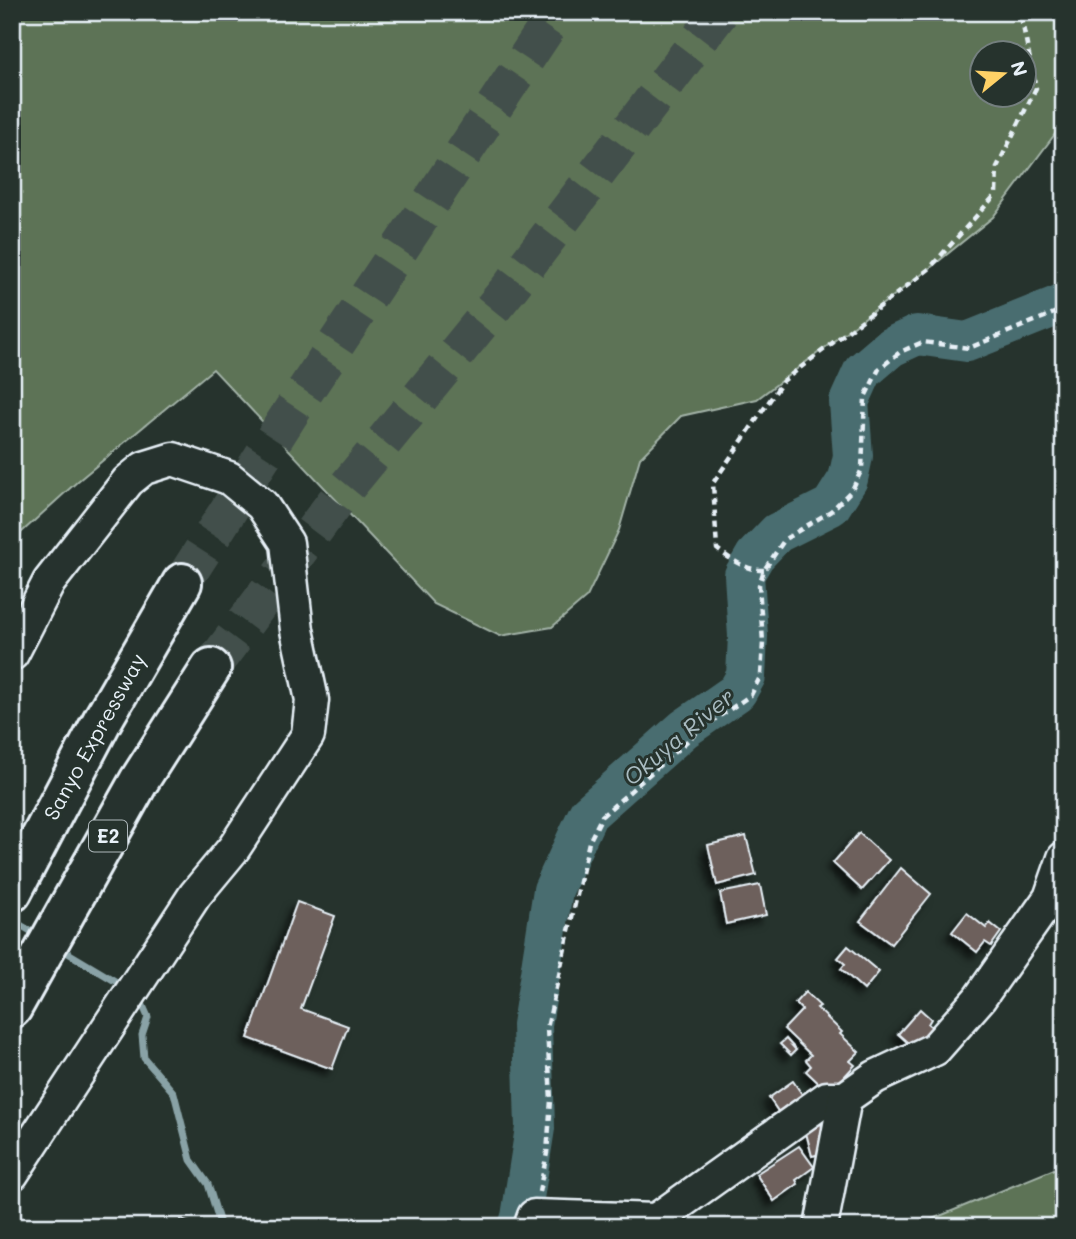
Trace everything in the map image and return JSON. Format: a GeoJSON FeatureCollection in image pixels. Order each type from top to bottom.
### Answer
{"type":"FeatureCollection","features":[{"type":"Feature","properties":{"kind":"highway","name":"Sanyo Expressway"},"geometry":{"type":"LineString","coordinates":[[12,892],[102,721],[182,583]]}},
{"type":"Feature","properties":{"kind":"highway","name":"E2"},"geometry":{"type":"LineString","coordinates":[[12,1008],[139,781],[211,668]]}},
{"type":"Feature","properties":{"kind":"street"},"geometry":{"type":"LineString","coordinates":[[12,654],[49,582],[128,481],[144,468],[173,459],[229,478],[262,505],[287,542],[297,631],[312,700],[308,735],[234,848],[195,895],[12,1174]]}},
{"type":"Feature","properties":{"kind":"street"},"geometry":{"type":"LineString","coordinates":[[532,1222],[656,1220],[827,1098],[845,1098],[875,1077],[935,1049],[979,999],[1049,898],[1064,858]]}},
{"type":"Feature","properties":{"kind":"street"},"geometry":{"type":"LineString","coordinates":[[821,1227],[845,1098]]}},
{"type":"Feature","properties":{"kind":"path"},"geometry":{"type":"LineString","coordinates":[[764,570],[734,561],[717,549],[713,483],[783,381],[929,269],[996,194],[997,167],[1036,88],[1020,12]]}},
{"type":"Feature","properties":{"kind":"path"},"geometry":{"type":"LineString","coordinates":[[532,1222],[547,1153],[551,1100],[547,1028],[589,842],[602,816],[702,728],[751,695],[761,675],[763,642],[759,584],[764,570],[785,539],[831,511],[852,490],[862,469],[864,397],[879,369],[900,352],[923,342],[969,348],[1064,309]]}},
{"type":"Feature","properties":{"kind":"green space"},"geometry":{"type":"Polygon","coordinates":[[[12,12],[1063,12],[1064,122],[993,217],[757,399],[681,416],[640,458],[619,530],[587,597],[552,627],[500,636],[434,604],[213,369],[78,481],[12,541],[12,12]]]}},
{"type":"Feature","properties":{"kind":"green space"},"geometry":{"type":"Polygon","coordinates":[[[1064,1165],[1064,1227],[929,1227],[930,1220],[1064,1165]]]}},
{"type":"Feature","properties":{"kind":"building"},"geometry":{"type":"Polygon","coordinates":[[[859,833],[889,860],[862,890],[833,863],[859,833]]]}},
{"type":"Feature","properties":{"kind":"building"},"geometry":{"type":"Polygon","coordinates":[[[746,836],[756,875],[717,885],[708,845],[746,836]]]}},
{"type":"Feature","properties":{"kind":"building"},"geometry":{"type":"Polygon","coordinates":[[[901,868],[931,894],[891,944],[860,921],[901,868]]]}},
{"type":"Feature","properties":{"kind":"building"},"geometry":{"type":"Polygon","coordinates":[[[760,885],[766,915],[726,924],[720,893],[760,885]]]}},
{"type":"Feature","properties":{"kind":"building"},"geometry":{"type":"Polygon","coordinates":[[[297,902],[335,916],[301,1009],[348,1026],[332,1069],[248,1038],[297,902]]]}},
{"type":"Feature","properties":{"kind":"building"},"geometry":{"type":"Polygon","coordinates":[[[967,913],[986,928],[990,923],[1001,932],[991,946],[985,942],[977,952],[952,932],[967,913]]]}},
{"type":"Feature","properties":{"kind":"building"},"geometry":{"type":"Polygon","coordinates":[[[848,946],[879,972],[864,990],[841,969],[845,964],[838,958],[848,946]]]}},
{"type":"Feature","properties":{"kind":"building"},"geometry":{"type":"Polygon","coordinates":[[[805,992],[859,1052],[850,1061],[855,1065],[829,1093],[806,1071],[811,1066],[806,1060],[811,1055],[784,1029],[802,1010],[795,1003],[805,992]]]}},
{"type":"Feature","properties":{"kind":"building"},"geometry":{"type":"Polygon","coordinates":[[[920,1009],[931,1019],[928,1024],[933,1028],[915,1049],[898,1034],[920,1009]]]}},
{"type":"Feature","properties":{"kind":"building"},"geometry":{"type":"Polygon","coordinates":[[[786,1039],[796,1050],[791,1055],[780,1044],[786,1039]]]}},
{"type":"Feature","properties":{"kind":"building"},"geometry":{"type":"Polygon","coordinates":[[[793,1081],[808,1103],[784,1120],[769,1098],[793,1081]]]}},
{"type":"Feature","properties":{"kind":"building"},"geometry":{"type":"Polygon","coordinates":[[[820,1120],[829,1152],[812,1156],[804,1125],[820,1120]]]}},
{"type":"Feature","properties":{"kind":"building"},"geometry":{"type":"Polygon","coordinates":[[[799,1146],[814,1167],[796,1180],[798,1184],[774,1201],[756,1174],[799,1146]]]}},
{"type":"Feature","properties":{"kind":"building"},"geometry":{"type":"Polygon","coordinates":[[[181,1220],[202,1227],[179,1227],[181,1220]]]}},
{"type":"Feature","properties":{"kind":"waterway","name":"Okuya River"},"geometry":{"type":"LineString","coordinates":[[518,1227],[535,1128],[532,1025],[553,890],[588,814],[684,729],[737,692],[746,676],[748,636],[744,575],[755,556],[777,533],[831,506],[848,479],[853,456],[849,402],[863,371],[891,347],[917,335],[967,342],[1064,303]]}},
{"type":"Feature","properties":{"kind":"waterway"},"geometry":{"type":"LineString","coordinates":[[12,920],[39,936]]}},
{"type":"Feature","properties":{"kind":"waterway"},"geometry":{"type":"LineString","coordinates":[[58,947],[125,987]]}},
{"type":"Feature","properties":{"kind":"waterway"},"geometry":{"type":"LineString","coordinates":[[140,999],[148,1017],[142,1035],[144,1058],[174,1093],[191,1160],[208,1184],[221,1227]]}},
{"type":"Feature","properties":{"kind":"tunnel"},"geometry":{"type":"LineString","coordinates":[[182,583],[291,412],[557,12]]}},
{"type":"Feature","properties":{"kind":"tunnel"},"geometry":{"type":"LineString","coordinates":[[211,668],[345,489],[511,286],[720,12]]}}]}
